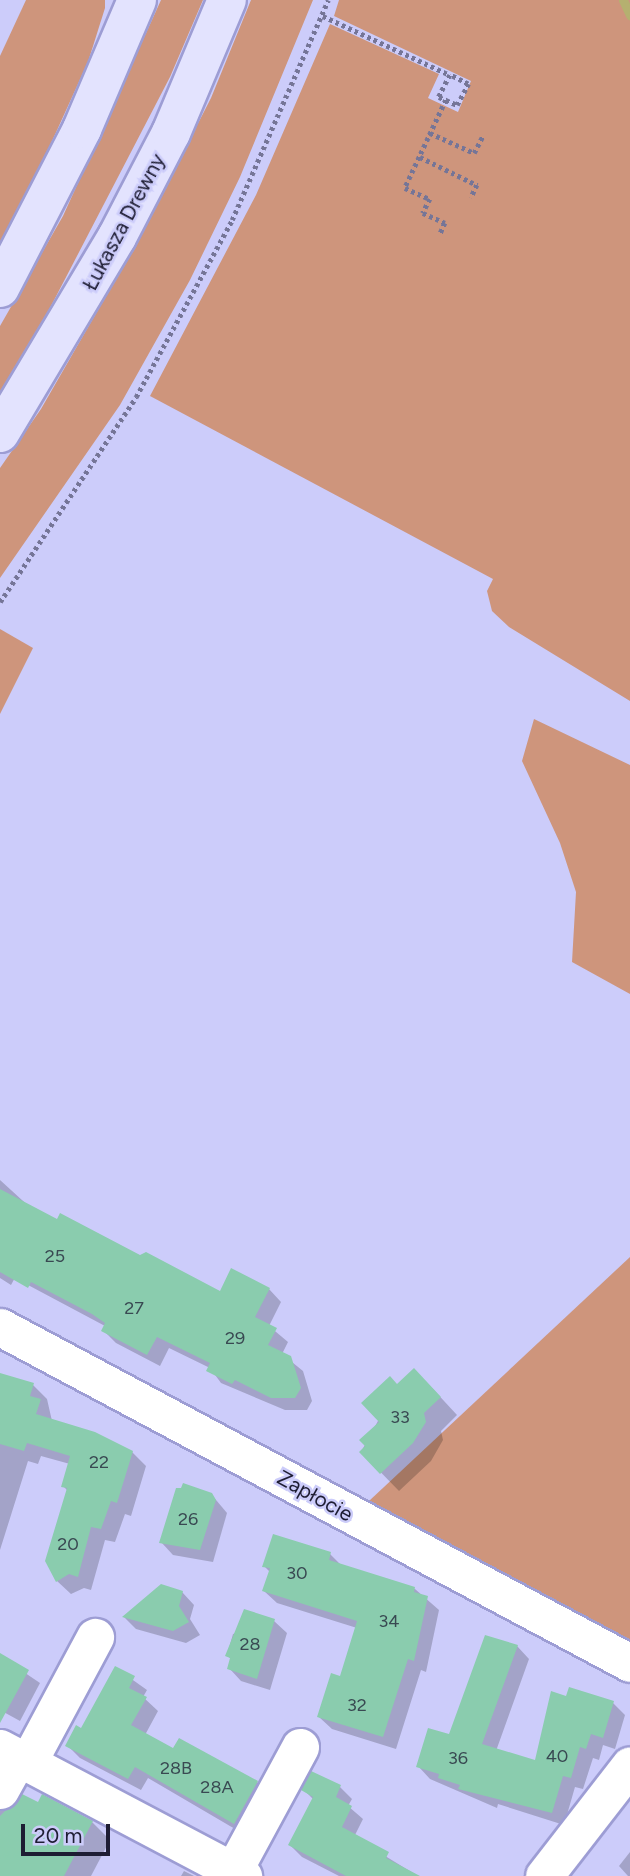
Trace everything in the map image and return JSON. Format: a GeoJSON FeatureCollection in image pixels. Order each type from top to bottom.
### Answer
{"type":"FeatureCollection","features":[{"type":"Feature","properties":{"kind":"main road"},"geometry":{"type":"LineString","coordinates":[[0,288],[82,129],[137,0]]}},
{"type":"Feature","properties":{"kind":"main road","name":"Łukasza Drewny"},"geometry":{"type":"LineString","coordinates":[[0,433],[117,237],[171,133],[227,0]]}},
{"type":"Feature","properties":{"kind":"street","name":"Zapłocie"},"geometry":{"type":"LineString","coordinates":[[0,1328],[630,1663]]}},
{"type":"Feature","properties":{"kind":"street"},"geometry":{"type":"LineString","coordinates":[[0,1790],[15,1756],[95,1637]]}},
{"type":"Feature","properties":{"kind":"street"},"geometry":{"type":"LineString","coordinates":[[15,1756],[238,1873],[300,1747]]}},
{"type":"Feature","properties":{"kind":"street"},"geometry":{"type":"LineString","coordinates":[[544,1876],[630,1765]]}},
{"type":"Feature","properties":{"kind":"path"},"geometry":{"type":"LineString","coordinates":[[0,602],[142,385],[232,220],[328,0]]}},
{"type":"Feature","properties":{"kind":"path"},"geometry":{"type":"LineString","coordinates":[[323,16],[450,75],[468,84],[457,105],[439,97],[450,75]]}},
{"type":"Feature","properties":{"kind":"path"},"geometry":{"type":"LineString","coordinates":[[440,234],[445,223],[423,213],[430,199],[405,188],[446,100]]}},
{"type":"Feature","properties":{"kind":"path"},"geometry":{"type":"LineString","coordinates":[[430,133],[474,153],[482,135]]}},
{"type":"Feature","properties":{"kind":"path"},"geometry":{"type":"LineString","coordinates":[[420,157],[477,186],[471,198]]}},
{"type":"Feature","properties":{"kind":"shaded area"},"geometry":{"type":"Polygon","coordinates":[[[26,0],[105,0],[105,8],[88,62],[23,205],[0,243],[0,56],[26,0]]]}},
{"type":"Feature","properties":{"kind":"shaded area"},"geometry":{"type":"Polygon","coordinates":[[[161,0],[203,0],[170,77],[24,358],[0,395],[0,326],[63,216],[161,0]]]}},
{"type":"Feature","properties":{"kind":"shaded area"},"geometry":{"type":"Polygon","coordinates":[[[251,0],[313,0],[240,177],[190,280],[120,405],[0,578],[0,468],[41,409],[141,235],[211,98],[251,0]]]}},
{"type":"Feature","properties":{"kind":"shaded area"},"geometry":{"type":"Polygon","coordinates":[[[339,0],[630,0],[630,701],[509,627],[492,611],[487,591],[493,579],[150,396],[256,195],[330,24],[439,74],[428,98],[458,112],[471,81],[334,16],[339,0]]]}},
{"type":"Feature","properties":{"kind":"shaded area"},"geometry":{"type":"Polygon","coordinates":[[[0,629],[33,648],[0,714],[0,629]]]}},
{"type":"Feature","properties":{"kind":"shaded area"},"geometry":{"type":"Polygon","coordinates":[[[534,719],[630,765],[630,994],[572,962],[576,892],[560,843],[522,761],[534,719]]]}},
{"type":"Feature","properties":{"kind":"shaded area"},"geometry":{"type":"Polygon","coordinates":[[[630,1257],[630,1640],[369,1501],[630,1257]]]}},
{"type":"Feature","properties":{"kind":"building"},"geometry":{"type":"Polygon","coordinates":[[[0,1189],[57,1219],[60,1213],[140,1255],[146,1252],[220,1291],[231,1268],[270,1288],[255,1317],[277,1328],[268,1345],[291,1356],[301,1388],[295,1398],[271,1398],[235,1380],[232,1384],[206,1371],[210,1363],[157,1337],[147,1355],[101,1331],[105,1323],[92,1314],[31,1282],[28,1288],[0,1272],[0,1189]]]}},
{"type":"Feature","properties":{"kind":"building"},"geometry":{"type":"Polygon","coordinates":[[[414,1368],[441,1397],[424,1413],[426,1422],[413,1443],[380,1474],[359,1452],[365,1446],[359,1440],[379,1422],[361,1403],[390,1376],[397,1384],[414,1368]]]}},
{"type":"Feature","properties":{"kind":"building"},"geometry":{"type":"Polygon","coordinates":[[[0,1373],[34,1383],[30,1396],[41,1399],[36,1414],[95,1432],[133,1451],[117,1503],[111,1501],[101,1529],[91,1527],[78,1577],[69,1574],[56,1582],[45,1561],[67,1488],[61,1487],[70,1456],[27,1443],[24,1451],[0,1444],[0,1373]]]}},
{"type":"Feature","properties":{"kind":"building"},"geometry":{"type":"Polygon","coordinates":[[[183,1483],[212,1493],[216,1500],[200,1550],[159,1543],[176,1488],[181,1488],[183,1483]]]}},
{"type":"Feature","properties":{"kind":"building"},"geometry":{"type":"Polygon","coordinates":[[[273,1534],[331,1552],[329,1560],[415,1587],[414,1592],[428,1596],[414,1661],[408,1659],[383,1737],[317,1717],[331,1673],[340,1676],[357,1621],[262,1591],[270,1568],[262,1567],[273,1534]]]}},
{"type":"Feature","properties":{"kind":"building"},"geometry":{"type":"Polygon","coordinates":[[[161,1584],[183,1591],[179,1606],[189,1622],[173,1631],[122,1617],[161,1584]]]}},
{"type":"Feature","properties":{"kind":"building"},"geometry":{"type":"Polygon","coordinates":[[[244,1609],[275,1619],[257,1679],[227,1669],[230,1658],[225,1656],[244,1609]]]}},
{"type":"Feature","properties":{"kind":"building"},"geometry":{"type":"Polygon","coordinates":[[[485,1635],[518,1645],[482,1744],[535,1760],[551,1691],[566,1696],[569,1687],[614,1701],[603,1738],[591,1734],[586,1749],[580,1747],[571,1778],[563,1776],[552,1813],[458,1789],[460,1785],[438,1778],[439,1774],[416,1767],[428,1728],[449,1734],[485,1635]]]}},
{"type":"Feature","properties":{"kind":"building"},"geometry":{"type":"Polygon","coordinates":[[[0,1653],[29,1670],[0,1723],[0,1653]]]}},
{"type":"Feature","properties":{"kind":"building"},"geometry":{"type":"Polygon","coordinates":[[[115,1666],[135,1676],[129,1688],[147,1697],[131,1725],[173,1748],[179,1738],[258,1781],[234,1824],[135,1767],[128,1779],[65,1746],[76,1725],[81,1728],[115,1666]]]}},
{"type":"Feature","properties":{"kind":"building"},"geometry":{"type":"Polygon","coordinates":[[[311,1771],[341,1785],[336,1797],[352,1806],[342,1827],[389,1852],[386,1858],[420,1876],[346,1876],[288,1845],[313,1797],[301,1790],[311,1771]]]}},
{"type":"Feature","properties":{"kind":"building"},"geometry":{"type":"Polygon","coordinates":[[[22,1794],[38,1802],[42,1794],[93,1821],[64,1876],[0,1876],[0,1816],[22,1794]]]}},
{"type":"Feature","properties":{"kind":"waterway"},"geometry":{"type":"LineString","coordinates":[[623,0],[630,15]]}}]}
